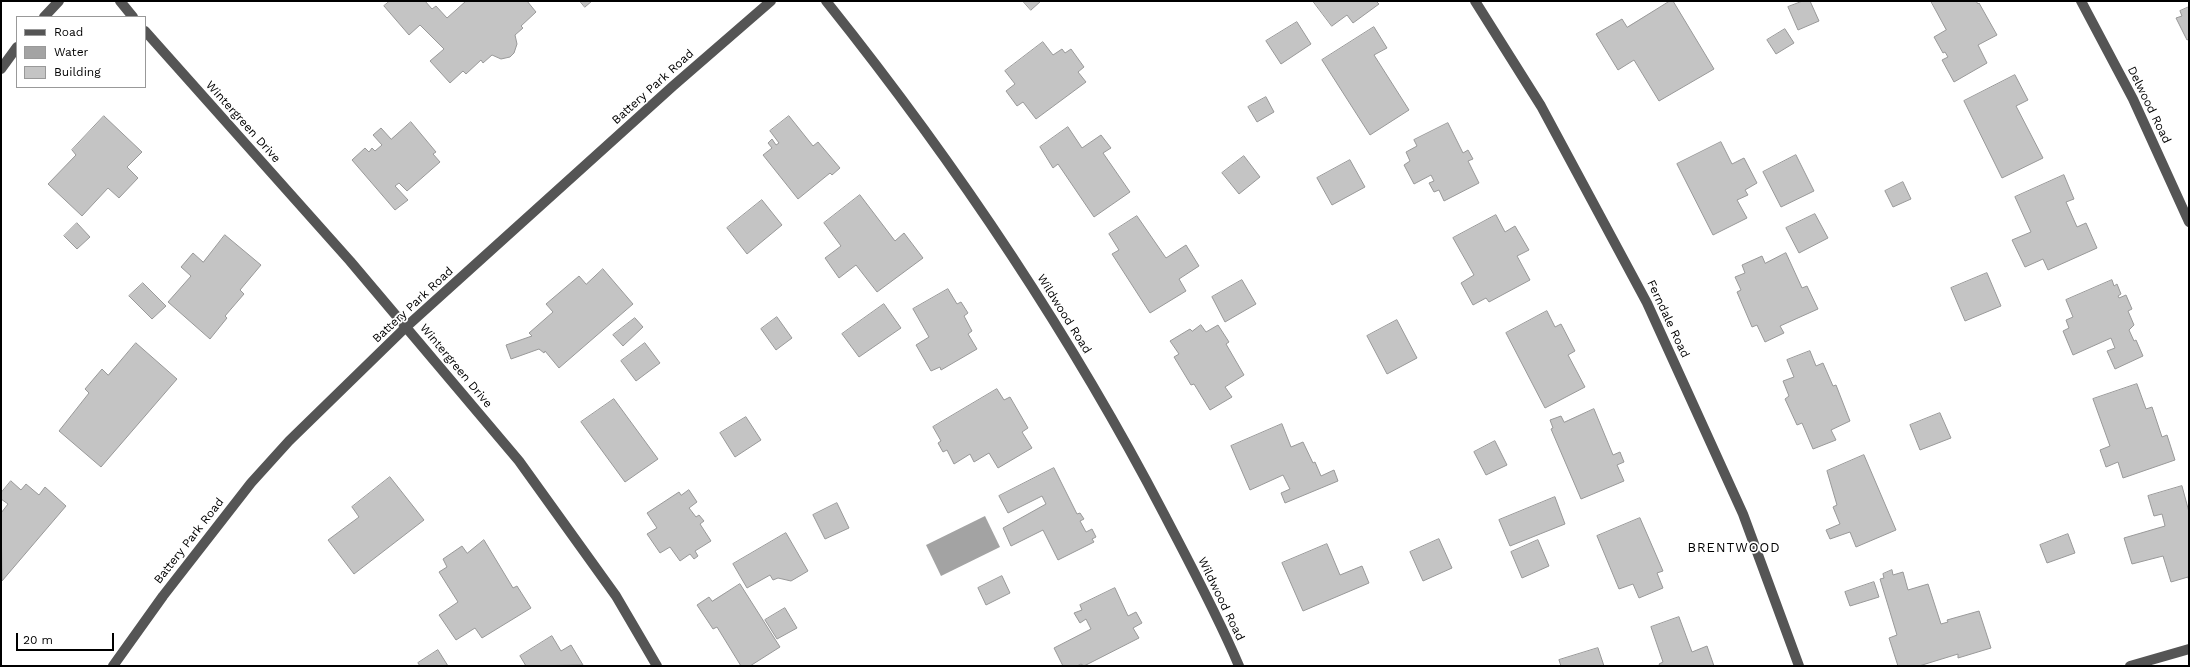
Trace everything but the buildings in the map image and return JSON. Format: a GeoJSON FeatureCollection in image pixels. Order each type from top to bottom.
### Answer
{"type":"FeatureCollection","features":[{"type":"Feature","properties":{"kind":"street"},"geometry":{"type":"LineString","coordinates":[[45,16],[59,1]]}},
{"type":"Feature","properties":{"kind":"street"},"geometry":{"type":"LineString","coordinates":[[120,1],[132,16]]}},
{"type":"Feature","properties":{"kind":"street","name":"Battery Park Road"},"geometry":{"type":"LineString","coordinates":[[113,666],[163,596],[251,482],[289,441],[406,327],[673,86],[771,1]]}},
{"type":"Feature","properties":{"kind":"street","name":"Wildwood Road"},"geometry":{"type":"LineString","coordinates":[[826,1],[871,58],[986,218],[1060,331],[1130,449],[1219,620],[1239,666]]}},
{"type":"Feature","properties":{"kind":"street","name":"Ferndale Road"},"geometry":{"type":"LineString","coordinates":[[1475,1],[1531,88],[1648,303],[1743,514],[1799,666]]}},
{"type":"Feature","properties":{"kind":"street","name":"Delwood Road"},"geometry":{"type":"LineString","coordinates":[[2081,1],[2133,99],[2189,222]]}},
{"type":"Feature","properties":{"kind":"street","name":"Wintergreen Drive"},"geometry":{"type":"LineString","coordinates":[[146,32],[350,261],[520,461],[616,596],[657,666]]}},
{"type":"Feature","properties":{"kind":"street"},"geometry":{"type":"LineString","coordinates":[[1,69],[16,48]]}},
{"type":"Feature","properties":{"kind":"street"},"geometry":{"type":"LineString","coordinates":[[2130,666],[2189,649]]}},
{"type":"Feature","properties":{"kind":"water"},"geometry":{"type":"Polygon","coordinates":[[[985,516],[1000,547],[941,576],[926,545],[985,516]]]}},
{"type":"Feature","properties":{"kind":"district","name":"BRENTWOOD"},"geometry":{"type":"Point","coordinates":[1734,548]}}]}
